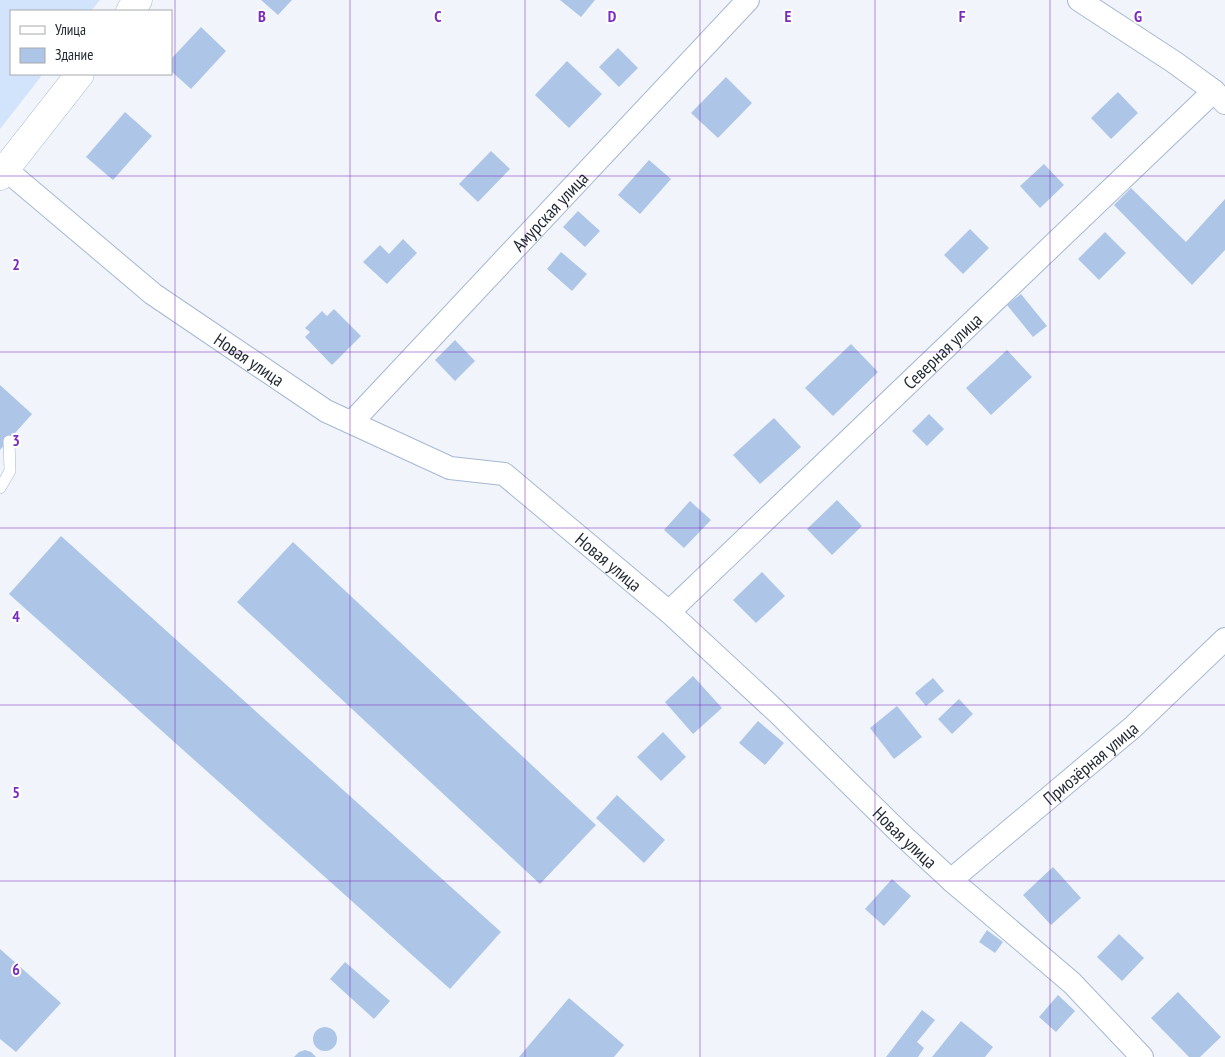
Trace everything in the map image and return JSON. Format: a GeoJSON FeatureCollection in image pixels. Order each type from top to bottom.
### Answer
{"type":"FeatureCollection","features":[{"type":"Feature","properties":{"kind":"main road"},"geometry":{"type":"LineString","coordinates":[[3,173],[79,75]]}},
{"type":"Feature","properties":{"kind":"street","name":"Амурская улица"},"geometry":{"type":"LineString","coordinates":[[352,422],[748,0]]}},
{"type":"Feature","properties":{"kind":"street"},"geometry":{"type":"LineString","coordinates":[[1079,0],[1174,62],[1219,97]]}},
{"type":"Feature","properties":{"kind":"street","name":"Северная улица"},"geometry":{"type":"LineString","coordinates":[[669,612],[1219,97]]}},
{"type":"Feature","properties":{"kind":"street","name":"Новая улица"},"geometry":{"type":"LineString","coordinates":[[3,173],[153,294],[326,411],[450,468],[504,474],[669,612],[778,713],[900,833],[951,880],[1072,983],[1142,1057]]}},
{"type":"Feature","properties":{"kind":"street","name":"Приозёрная улица"},"geometry":{"type":"LineString","coordinates":[[951,880],[1134,727],[1225,639]]}},
{"type":"Feature","properties":{"kind":"lane"},"geometry":{"type":"LineString","coordinates":[[0,488],[10,471],[9,441]]}},
{"type":"Feature","properties":{"kind":"shaded area"},"geometry":{"type":"Polygon","coordinates":[[[0,0],[100,0],[92,10],[10,10],[10,75],[42,75],[0,129],[0,0]]]}},
{"type":"Feature","properties":{"kind":"building"},"geometry":{"type":"Polygon","coordinates":[[[261,0],[292,0],[278,15],[261,0]]]}},
{"type":"Feature","properties":{"kind":"building"},"geometry":{"type":"Polygon","coordinates":[[[560,0],[595,0],[581,17],[560,0]]]}},
{"type":"Feature","properties":{"kind":"building"},"geometry":{"type":"Polygon","coordinates":[[[201,27],[226,51],[191,89],[172,72],[172,58],[201,27]]]}},
{"type":"Feature","properties":{"kind":"building"},"geometry":{"type":"Polygon","coordinates":[[[618,48],[638,68],[619,87],[599,67],[618,48]]]}},
{"type":"Feature","properties":{"kind":"building"},"geometry":{"type":"Polygon","coordinates":[[[567,61],[602,94],[569,128],[535,95],[567,61]]]}},
{"type":"Feature","properties":{"kind":"building"},"geometry":{"type":"Polygon","coordinates":[[[726,77],[752,103],[718,138],[691,113],[726,77]]]}},
{"type":"Feature","properties":{"kind":"building"},"geometry":{"type":"Polygon","coordinates":[[[1118,92],[1138,113],[1111,139],[1091,118],[1118,92]]]}},
{"type":"Feature","properties":{"kind":"building"},"geometry":{"type":"Polygon","coordinates":[[[125,112],[152,136],[113,180],[86,157],[125,112]]]}},
{"type":"Feature","properties":{"kind":"building"},"geometry":{"type":"Polygon","coordinates":[[[491,151],[510,169],[478,202],[459,184],[491,151]]]}},
{"type":"Feature","properties":{"kind":"building"},"geometry":{"type":"Polygon","coordinates":[[[649,160],[671,179],[640,214],[618,195],[649,160]]]}},
{"type":"Feature","properties":{"kind":"building"},"geometry":{"type":"Polygon","coordinates":[[[1044,164],[1064,185],[1040,208],[1020,186],[1044,164]]]}},
{"type":"Feature","properties":{"kind":"building"},"geometry":{"type":"Polygon","coordinates":[[[1131,188],[1186,242],[1225,199],[1225,250],[1192,285],[1114,205],[1131,188]]]}},
{"type":"Feature","properties":{"kind":"building"},"geometry":{"type":"Polygon","coordinates":[[[578,211],[600,231],[585,247],[563,227],[578,211]]]}},
{"type":"Feature","properties":{"kind":"building"},"geometry":{"type":"Polygon","coordinates":[[[970,229],[989,248],[963,274],[944,255],[970,229]]]}},
{"type":"Feature","properties":{"kind":"building"},"geometry":{"type":"Polygon","coordinates":[[[1105,232],[1126,253],[1099,280],[1078,259],[1105,232]]]}},
{"type":"Feature","properties":{"kind":"building"},"geometry":{"type":"Polygon","coordinates":[[[403,239],[417,253],[387,284],[363,262],[380,245],[389,254],[403,239]]]}},
{"type":"Feature","properties":{"kind":"building"},"geometry":{"type":"Polygon","coordinates":[[[561,252],[587,274],[572,291],[547,269],[561,252]]]}},
{"type":"Feature","properties":{"kind":"building"},"geometry":{"type":"Polygon","coordinates":[[[1021,294],[1047,326],[1033,337],[1007,305],[1021,294]]]}},
{"type":"Feature","properties":{"kind":"building"},"geometry":{"type":"Polygon","coordinates":[[[334,309],[361,336],[332,365],[305,337],[310,332],[305,328],[322,311],[327,316],[334,309]]]}},
{"type":"Feature","properties":{"kind":"building"},"geometry":{"type":"Polygon","coordinates":[[[455,340],[475,361],[455,381],[435,360],[455,340]]]}},
{"type":"Feature","properties":{"kind":"building"},"geometry":{"type":"Polygon","coordinates":[[[851,344],[878,372],[833,416],[805,388],[851,344]]]}},
{"type":"Feature","properties":{"kind":"building"},"geometry":{"type":"Polygon","coordinates":[[[1007,350],[1032,377],[991,415],[966,388],[1007,350]]]}},
{"type":"Feature","properties":{"kind":"building"},"geometry":{"type":"Polygon","coordinates":[[[0,385],[32,414],[0,450],[0,385]]]}},
{"type":"Feature","properties":{"kind":"building"},"geometry":{"type":"Polygon","coordinates":[[[929,414],[944,429],[927,446],[912,431],[929,414]]]}},
{"type":"Feature","properties":{"kind":"building"},"geometry":{"type":"Polygon","coordinates":[[[774,418],[801,447],[760,484],[733,455],[774,418]]]}},
{"type":"Feature","properties":{"kind":"building"},"geometry":{"type":"Polygon","coordinates":[[[837,500],[862,526],[832,555],[807,529],[837,500]]]}},
{"type":"Feature","properties":{"kind":"building"},"geometry":{"type":"Polygon","coordinates":[[[690,501],[711,520],[684,548],[664,530],[690,501]]]}},
{"type":"Feature","properties":{"kind":"building"},"geometry":{"type":"Polygon","coordinates":[[[61,536],[501,932],[450,989],[9,594],[61,536]]]}},
{"type":"Feature","properties":{"kind":"building"},"geometry":{"type":"Polygon","coordinates":[[[293,542],[596,825],[540,884],[237,602],[293,542]]]}},
{"type":"Feature","properties":{"kind":"building"},"geometry":{"type":"Polygon","coordinates":[[[762,572],[785,596],[756,623],[733,600],[762,572]]]}},
{"type":"Feature","properties":{"kind":"building"},"geometry":{"type":"Polygon","coordinates":[[[693,676],[722,708],[693,734],[665,702],[693,676]]]}},
{"type":"Feature","properties":{"kind":"building"},"geometry":{"type":"Polygon","coordinates":[[[933,678],[944,691],[926,706],[915,693],[933,678]]]}},
{"type":"Feature","properties":{"kind":"building"},"geometry":{"type":"Polygon","coordinates":[[[959,699],[973,714],[952,734],[938,719],[959,699]]]}},
{"type":"Feature","properties":{"kind":"building"},"geometry":{"type":"Polygon","coordinates":[[[897,706],[922,737],[894,759],[870,728],[897,706]]]}},
{"type":"Feature","properties":{"kind":"building"},"geometry":{"type":"Polygon","coordinates":[[[758,721],[784,743],[765,765],[739,743],[758,721]]]}},
{"type":"Feature","properties":{"kind":"building"},"geometry":{"type":"Polygon","coordinates":[[[663,732],[686,757],[661,781],[637,757],[663,732]]]}},
{"type":"Feature","properties":{"kind":"building"},"geometry":{"type":"Polygon","coordinates":[[[617,795],[665,840],[644,863],[596,818],[617,795]]]}},
{"type":"Feature","properties":{"kind":"building"},"geometry":{"type":"Polygon","coordinates":[[[1053,867],[1081,898],[1051,925],[1023,895],[1053,867]]]}},
{"type":"Feature","properties":{"kind":"building"},"geometry":{"type":"Polygon","coordinates":[[[892,879],[911,896],[884,926],[865,909],[892,879]]]}},
{"type":"Feature","properties":{"kind":"building"},"geometry":{"type":"Polygon","coordinates":[[[987,930],[1003,942],[995,953],[979,942],[987,930]]]}},
{"type":"Feature","properties":{"kind":"building"},"geometry":{"type":"Polygon","coordinates":[[[1119,934],[1144,958],[1122,981],[1097,957],[1119,934]]]}},
{"type":"Feature","properties":{"kind":"building"},"geometry":{"type":"Polygon","coordinates":[[[0,949],[61,1003],[16,1052],[0,1039],[0,949]]]}},
{"type":"Feature","properties":{"kind":"building"},"geometry":{"type":"Polygon","coordinates":[[[345,962],[390,1001],[374,1019],[330,979],[345,962]]]}},
{"type":"Feature","properties":{"kind":"building"},"geometry":{"type":"Polygon","coordinates":[[[1178,992],[1221,1037],[1200,1057],[1189,1057],[1151,1018],[1178,992]]]}},
{"type":"Feature","properties":{"kind":"building"},"geometry":{"type":"Polygon","coordinates":[[[1058,995],[1075,1011],[1056,1032],[1039,1017],[1058,995]]]}},
{"type":"Feature","properties":{"kind":"building"},"geometry":{"type":"Polygon","coordinates":[[[569,998],[624,1045],[614,1057],[519,1057],[569,998]]]}},
{"type":"Feature","properties":{"kind":"building"},"geometry":{"type":"Polygon","coordinates":[[[922,1010],[935,1020],[917,1042],[924,1048],[918,1057],[886,1057],[922,1010]]]}},
{"type":"Feature","properties":{"kind":"building"},"geometry":{"type":"Polygon","coordinates":[[[961,1021],[993,1047],[985,1057],[932,1057],[961,1021]]]}},
{"type":"Feature","properties":{"kind":"building"},"geometry":{"type":"Polygon","coordinates":[[[325,1027],[334,1030],[337,1039],[334,1048],[325,1051],[316,1048],[313,1039],[316,1030],[325,1027]]]}},
{"type":"Feature","properties":{"kind":"building"},"geometry":{"type":"Polygon","coordinates":[[[305,1050],[311,1052],[316,1057],[294,1057],[299,1052],[305,1050]]]}}]}
